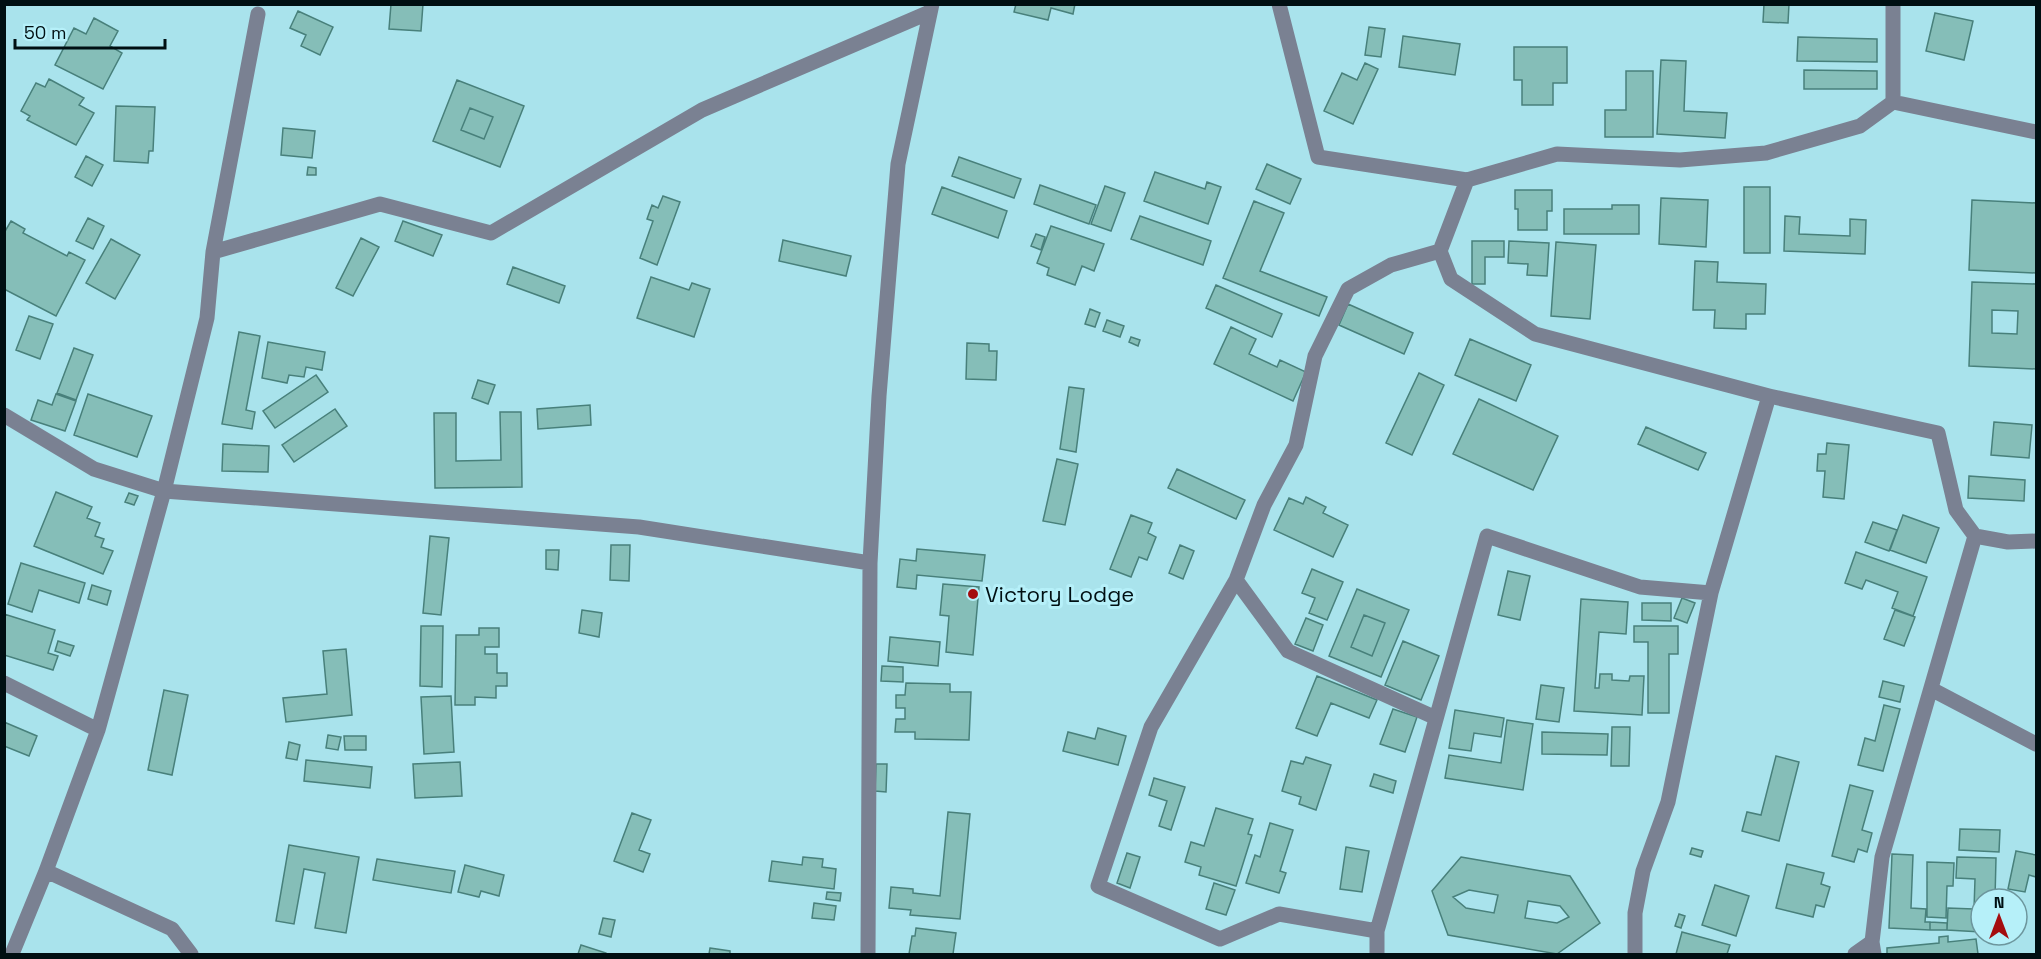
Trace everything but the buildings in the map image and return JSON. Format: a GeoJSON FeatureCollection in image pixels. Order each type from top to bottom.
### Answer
{"type":"FeatureCollection","features":[{"type":"Feature","properties":{"kind":"street"},"geometry":{"type":"LineString","coordinates":[[1279,4],[1318,157],[1467,180],[1557,154],[1680,160],[1766,153],[1860,126],[1893,102],[2037,132]]}},
{"type":"Feature","properties":{"kind":"street"},"geometry":{"type":"LineString","coordinates":[[1893,4],[1893,102]]}},
{"type":"Feature","properties":{"kind":"street"},"geometry":{"type":"LineString","coordinates":[[213,252],[380,204],[491,233],[702,110],[931,8]]}},
{"type":"Feature","properties":{"kind":"street"},"geometry":{"type":"LineString","coordinates":[[868,954],[870,563],[881,363],[898,164],[931,8]]}},
{"type":"Feature","properties":{"kind":"street"},"geometry":{"type":"LineString","coordinates":[[11,947],[46,871],[98,730],[164,491],[207,318],[213,252],[258,14]]}},
{"type":"Feature","properties":{"kind":"street"},"geometry":{"type":"LineString","coordinates":[[1467,180],[1440,251],[1451,279],[1535,334],[1769,396],[1938,433],[1956,510],[1975,536],[2008,542],[2037,541]]}},
{"type":"Feature","properties":{"kind":"street"},"geometry":{"type":"LineString","coordinates":[[1377,931],[1279,914],[1220,939],[1098,886],[1151,727],[1236,580],[1264,505],[1296,445],[1314,356],[1348,289],[1391,265],[1440,251]]}},
{"type":"Feature","properties":{"kind":"street"},"geometry":{"type":"LineString","coordinates":[[1635,954],[1635,913],[1643,871],[1668,802],[1711,593],[1769,396]]}},
{"type":"Feature","properties":{"kind":"street"},"geometry":{"type":"LineString","coordinates":[[4,414],[94,468],[164,491],[639,527],[870,563]]}},
{"type":"Feature","properties":{"kind":"street"},"geometry":{"type":"LineString","coordinates":[[1377,954],[1377,931],[1487,536],[1640,587],[1711,593]]}},
{"type":"Feature","properties":{"kind":"street"},"geometry":{"type":"LineString","coordinates":[[1855,954],[1873,948],[1882,857],[1975,536]]}},
{"type":"Feature","properties":{"kind":"street"},"geometry":{"type":"LineString","coordinates":[[1236,580],[1288,651],[1436,718]]}},
{"type":"Feature","properties":{"kind":"street"},"geometry":{"type":"LineString","coordinates":[[4,683],[98,730]]}},
{"type":"Feature","properties":{"kind":"street"},"geometry":{"type":"LineString","coordinates":[[1931,689],[2037,744]]}},
{"type":"Feature","properties":{"kind":"street"},"geometry":{"type":"LineString","coordinates":[[46,871],[172,929],[191,954]]}},
{"type":"Feature","properties":{"kind":"place","name":"Victory Lodge"},"geometry":{"type":"Point","coordinates":[973,594]}}]}
